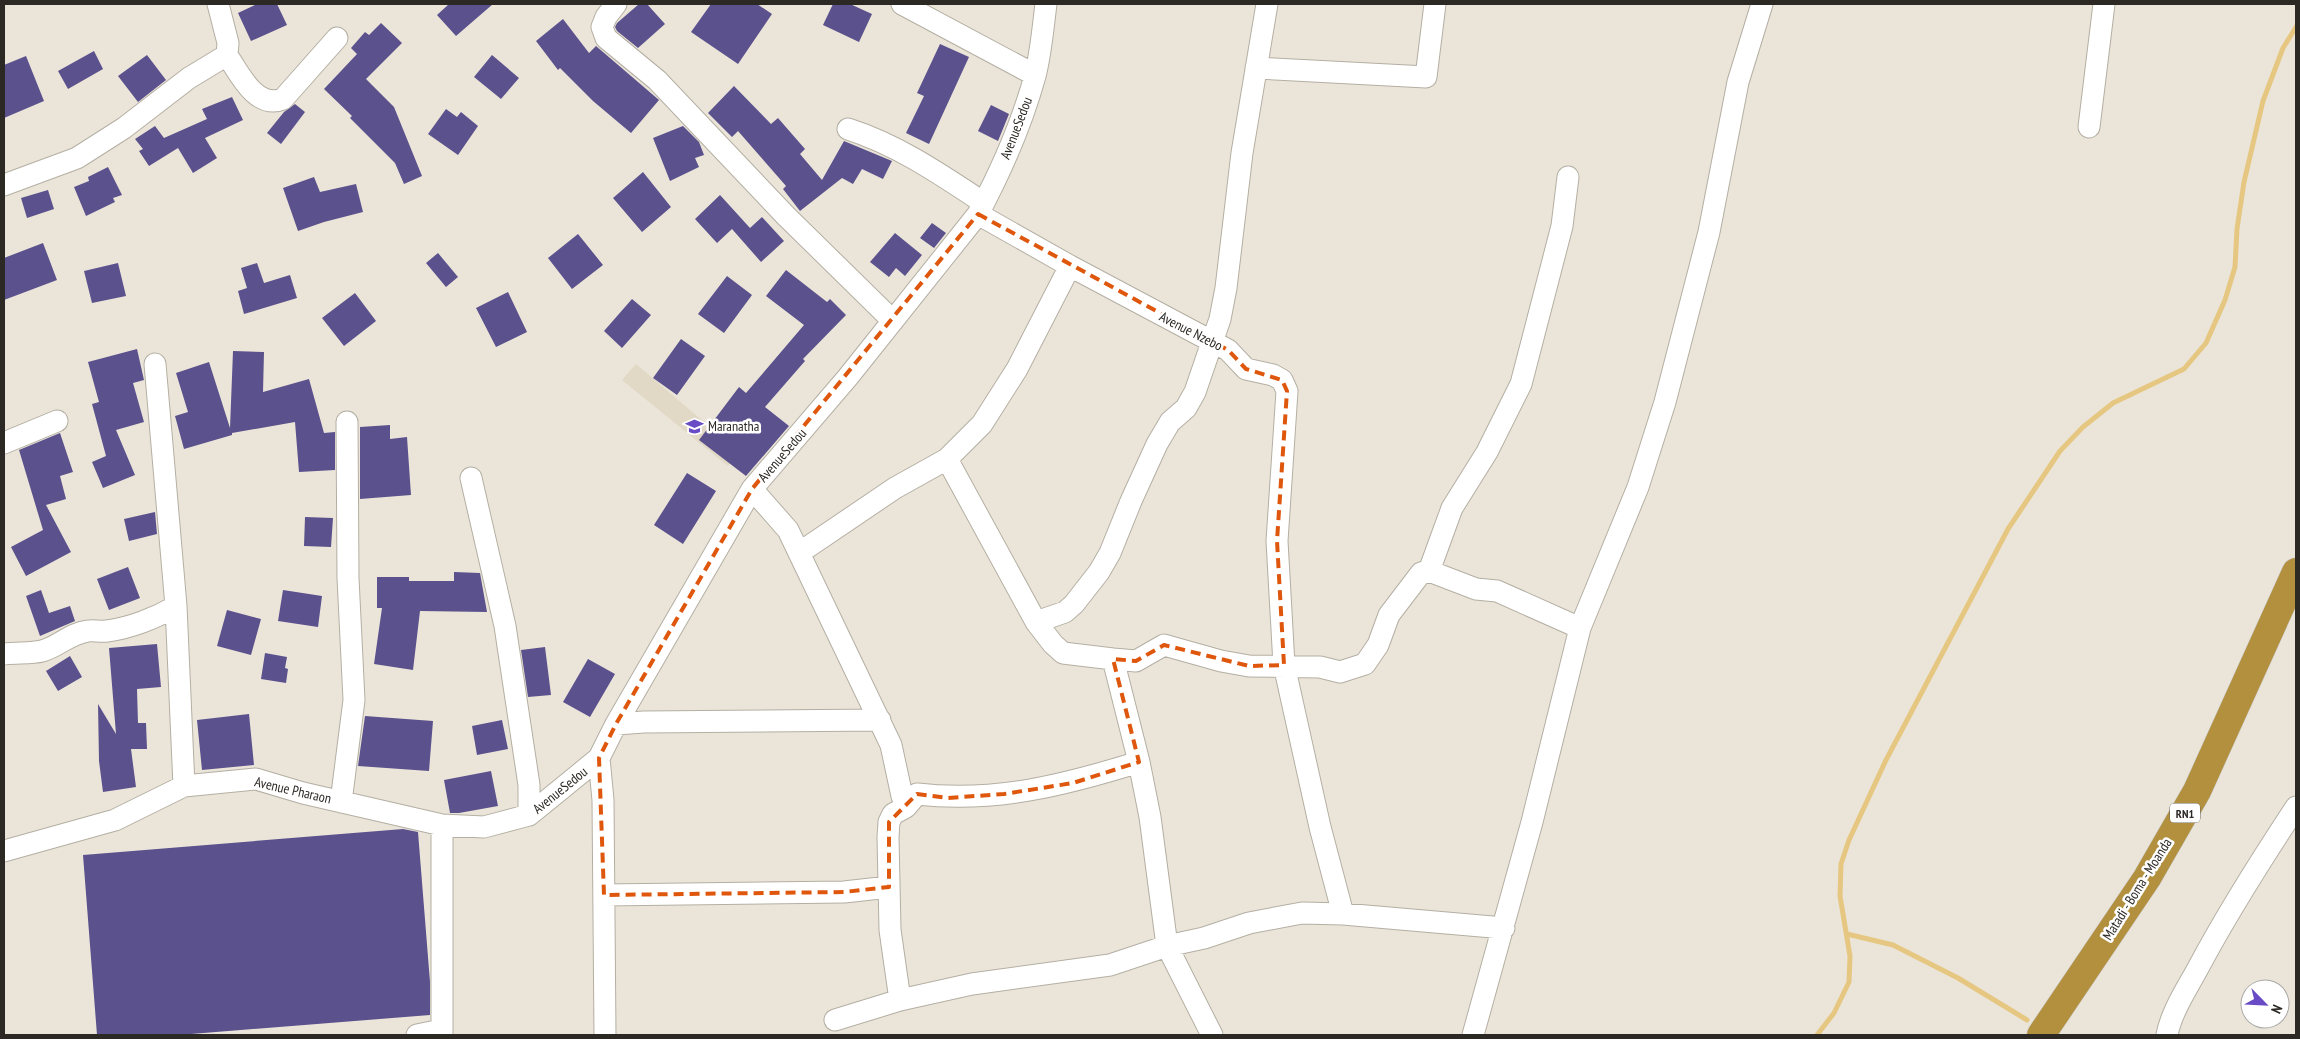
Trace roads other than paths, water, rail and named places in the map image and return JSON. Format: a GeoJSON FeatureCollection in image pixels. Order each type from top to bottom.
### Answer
{"type":"FeatureCollection","features":[{"type":"Feature","properties":{"kind":"highway","name":"Matadi - Boma - Moanda"},"geometry":{"type":"LineString","coordinates":[[2041,1035],[2147,878],[2197,791],[2296,572]]}},
{"type":"Feature","properties":{"kind":"street"},"geometry":{"type":"LineString","coordinates":[[218,4],[228,43],[227,55],[257,96],[266,101],[276,102],[283,99],[337,38]]}},
{"type":"Feature","properties":{"kind":"street"},"geometry":{"type":"LineString","coordinates":[[616,4],[606,17],[602,27],[606,38],[657,80],[786,216],[893,321]]}},
{"type":"Feature","properties":{"kind":"street"},"geometry":{"type":"LineString","coordinates":[[902,4],[1035,75]]}},
{"type":"Feature","properties":{"kind":"street","name":"AvenueSedou"},"geometry":{"type":"LineString","coordinates":[[442,824],[484,827],[529,815],[599,758],[616,724],[752,489],[787,451],[981,209],[1014,134],[1035,75],[1046,4]]}},
{"type":"Feature","properties":{"kind":"street"},"geometry":{"type":"LineString","coordinates":[[1036,622],[1065,612],[1074,604],[1099,572],[1110,553],[1157,444],[1170,422],[1186,408],[1195,392],[1220,319],[1226,288],[1242,153],[1267,4]]}},
{"type":"Feature","properties":{"kind":"street"},"geometry":{"type":"LineString","coordinates":[[1256,68],[1426,77],[1435,4]]}},
{"type":"Feature","properties":{"kind":"street"},"geometry":{"type":"LineString","coordinates":[[1473,1035],[1504,928],[1580,628],[1638,487],[1665,402],[1709,232],[1738,82],[1762,4]]}},
{"type":"Feature","properties":{"kind":"street"},"geometry":{"type":"LineString","coordinates":[[2089,127],[2104,4]]}},
{"type":"Feature","properties":{"kind":"street"},"geometry":{"type":"LineString","coordinates":[[5,179],[77,158],[124,128],[189,78],[227,55]]}},
{"type":"Feature","properties":{"kind":"street","name":"Avenue Nzebo"},"geometry":{"type":"LineString","coordinates":[[848,128],[900,150],[924,163],[981,209],[1070,266],[1228,350],[1246,369],[1273,375],[1282,380],[1287,391],[1278,541],[1284,665],[1320,827],[1343,914]]}},
{"type":"Feature","properties":{"kind":"street"},"geometry":{"type":"LineString","coordinates":[[1429,571],[1452,508],[1487,452],[1521,384],[1562,226],[1568,177]]}},
{"type":"Feature","properties":{"kind":"street"},"geometry":{"type":"LineString","coordinates":[[799,553],[895,488],[947,459],[982,424],[1017,369],[1070,266]]}},
{"type":"Feature","properties":{"kind":"street"},"geometry":{"type":"LineString","coordinates":[[155,364],[176,606],[184,786]]}},
{"type":"Feature","properties":{"kind":"street"},"geometry":{"type":"LineString","coordinates":[[4,443],[57,420]]}},
{"type":"Feature","properties":{"kind":"street"},"geometry":{"type":"LineString","coordinates":[[341,802],[354,700],[348,578],[347,422]]}},
{"type":"Feature","properties":{"kind":"street"},"geometry":{"type":"LineString","coordinates":[[947,459],[1036,622],[1053,644],[1063,653],[1113,660],[1136,661],[1164,645],[1240,664],[1320,666],[1340,672],[1365,664],[1378,646],[1389,615],[1397,603],[1421,572],[1429,571],[1460,584],[1497,591],[1580,628]]}},
{"type":"Feature","properties":{"kind":"street"},"geometry":{"type":"LineString","coordinates":[[471,478],[505,626],[529,786],[529,815]]}},
{"type":"Feature","properties":{"kind":"street"},"geometry":{"type":"LineString","coordinates":[[752,489],[788,530],[891,745],[906,807]]}},
{"type":"Feature","properties":{"kind":"street"},"geometry":{"type":"LineString","coordinates":[[4,654],[19,651],[42,651],[86,631],[109,631],[124,627],[176,606]]}},
{"type":"Feature","properties":{"kind":"street"},"geometry":{"type":"LineString","coordinates":[[1113,660],[1139,762],[1150,816],[1167,946],[1212,1035]]}},
{"type":"Feature","properties":{"kind":"street"},"geometry":{"type":"LineString","coordinates":[[616,724],[644,722],[880,720]]}},
{"type":"Feature","properties":{"kind":"street"},"geometry":{"type":"LineString","coordinates":[[599,758],[603,800],[605,1035]]}},
{"type":"Feature","properties":{"kind":"street"},"geometry":{"type":"LineString","coordinates":[[900,1000],[890,930],[889,822],[893,814],[906,807],[916,794],[948,798],[1004,794],[1073,783],[1139,762]]}},
{"type":"Feature","properties":{"kind":"street","name":"Avenue Pharaon"},"geometry":{"type":"LineString","coordinates":[[4,851],[115,820],[184,786],[256,779],[341,802],[442,824]]}},
{"type":"Feature","properties":{"kind":"street"},"geometry":{"type":"LineString","coordinates":[[2167,1035],[2168,1027],[2186,989],[2220,927],[2296,806]]}},
{"type":"Feature","properties":{"kind":"street"},"geometry":{"type":"LineString","coordinates":[[417,1035],[442,1033],[442,824]]}},
{"type":"Feature","properties":{"kind":"street"},"geometry":{"type":"LineString","coordinates":[[604,895],[844,892],[889,887]]}},
{"type":"Feature","properties":{"kind":"street"},"geometry":{"type":"LineString","coordinates":[[835,1020],[900,1000],[972,984],[1110,965],[1167,946],[1204,938],[1249,923],[1302,913],[1343,914],[1504,928]]}},
{"type":"Feature","properties":{"kind":"waterway"},"geometry":{"type":"LineString","coordinates":[[1817,1035],[1834,1013],[1849,982],[1850,956],[1840,896],[1841,864],[1849,840],[1886,760],[2008,529],[2060,451],[2083,427],[2113,403],[2184,369],[2206,343],[2225,300],[2235,267],[2237,229],[2244,182],[2263,101],[2283,48],[2296,27]]}},
{"type":"Feature","properties":{"kind":"waterway"},"geometry":{"type":"LineString","coordinates":[[1847,934],[1893,945],[1958,978],[2027,1020]]}},
{"type":"Feature","properties":{"kind":"place","name":"Maranatha"},"geometry":{"type":"Point","coordinates":[694,426]}}]}
